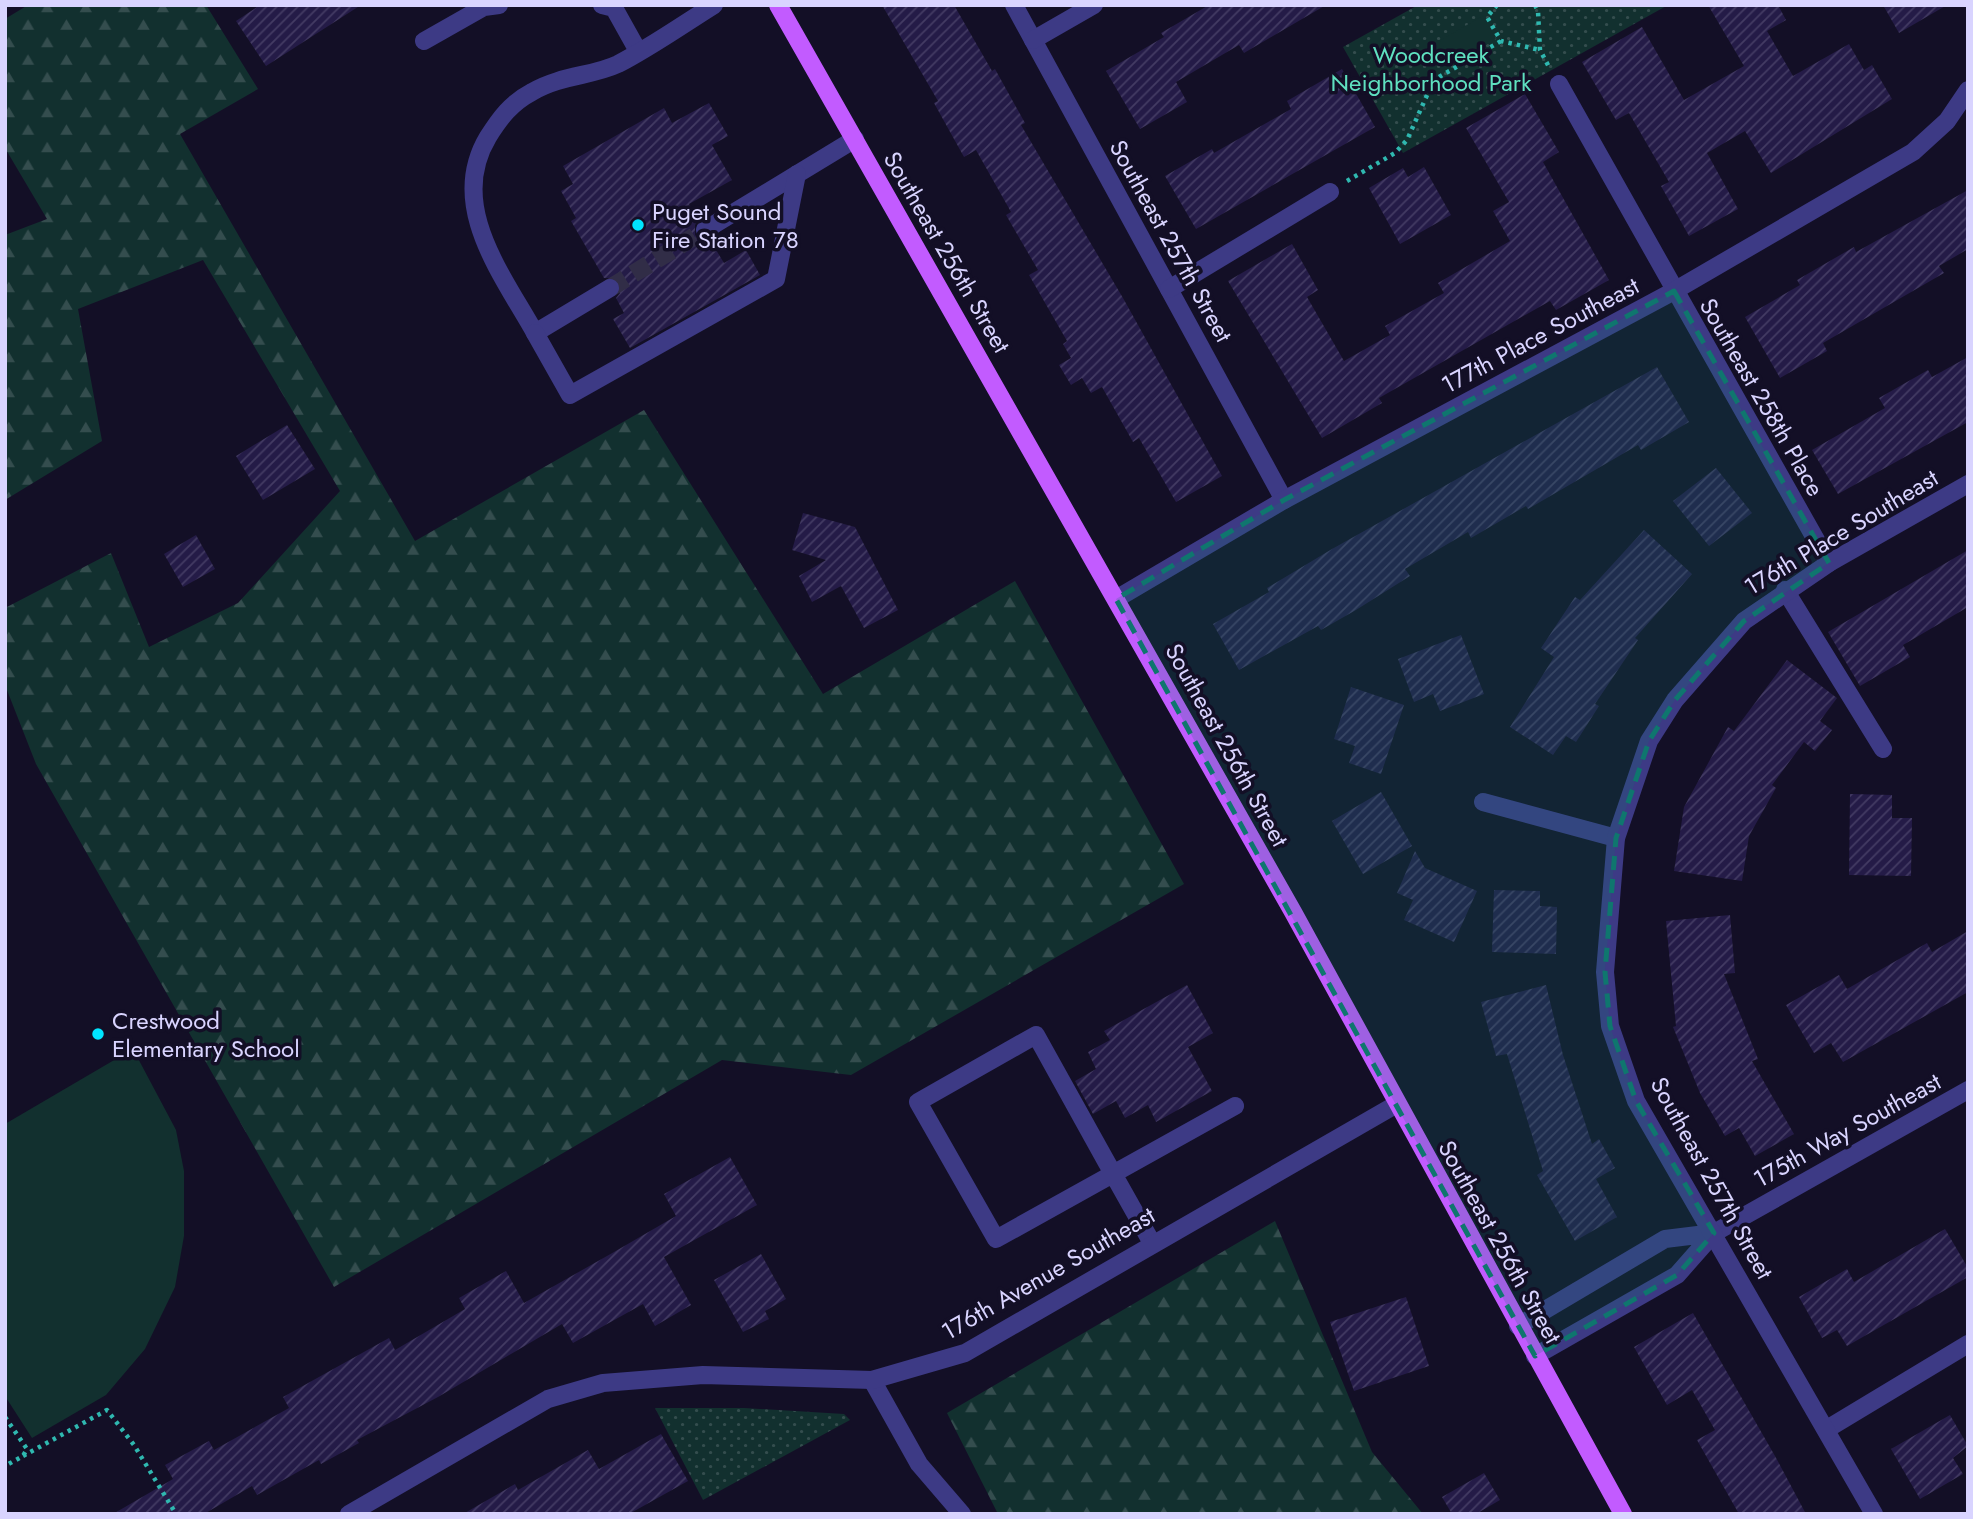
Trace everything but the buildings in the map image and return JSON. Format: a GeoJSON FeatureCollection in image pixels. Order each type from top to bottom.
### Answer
{"type":"FeatureCollection","features":[{"type":"Feature","properties":{"kind":"main road","name":"Southeast 256th Street"},"geometry":{"type":"LineString","coordinates":[[778,5],[1293,912],[1623,1514]]}},
{"type":"Feature","properties":{"kind":"street"},"geometry":{"type":"LineString","coordinates":[[424,41],[484,7],[499,5]]}},
{"type":"Feature","properties":{"kind":"street"},"geometry":{"type":"LineString","coordinates":[[602,5],[614,8],[638,51]]}},
{"type":"Feature","properties":{"kind":"street"},"geometry":{"type":"LineString","coordinates":[[714,5],[615,65],[557,79],[529,93],[509,106],[479,153],[473,176],[474,214],[484,241],[570,395],[776,279],[797,174]]}},
{"type":"Feature","properties":{"kind":"street","name":"Southeast 257th Street"},"geometry":{"type":"LineString","coordinates":[[1014,5],[1284,500]]}},
{"type":"Feature","properties":{"kind":"street"},"geometry":{"type":"LineString","coordinates":[[1034,40],[1094,5]]}},
{"type":"Feature","properties":{"kind":"street","name":"Southeast 258th Place"},"geometry":{"type":"LineString","coordinates":[[1559,84],[1829,563]]}},
{"type":"Feature","properties":{"kind":"street","name":"177th Place Southeast"},"geometry":{"type":"LineString","coordinates":[[1116,599],[1284,500],[1674,291],[1913,152],[1947,121],[1968,90]]}},
{"type":"Feature","properties":{"kind":"street"},"geometry":{"type":"LineString","coordinates":[[705,230],[855,139]]}},
{"type":"Feature","properties":{"kind":"street"},"geometry":{"type":"LineString","coordinates":[[1169,289],[1330,192]]}},
{"type":"Feature","properties":{"kind":"street"},"geometry":{"type":"LineString","coordinates":[[535,333],[610,288]]}},
{"type":"Feature","properties":{"kind":"street","name":"176th Place Southeast"},"geometry":{"type":"LineString","coordinates":[[1616,838],[1649,741],[1675,700],[1744,621],[1785,590],[1829,563],[1968,484]]}},
{"type":"Feature","properties":{"kind":"street"},"geometry":{"type":"LineString","coordinates":[[1785,590],[1883,749]]}},
{"type":"Feature","properties":{"kind":"street"},"geometry":{"type":"LineString","coordinates":[[1483,802],[1616,838]]}},
{"type":"Feature","properties":{"kind":"street","name":"Southeast 257th Street"},"geometry":{"type":"LineString","coordinates":[[1616,838],[1605,972],[1610,1026],[1636,1101],[1874,1514]]}},
{"type":"Feature","properties":{"kind":"street"},"geometry":{"type":"LineString","coordinates":[[1152,1243],[1113,1173],[1036,1035],[918,1102],[996,1239],[1113,1173],[1235,1106]]}},
{"type":"Feature","properties":{"kind":"street","name":"175th Way Southeast"},"geometry":{"type":"LineString","coordinates":[[1535,1356],[1677,1275],[1714,1233],[1968,1090]]}},
{"type":"Feature","properties":{"kind":"street","name":"176th Avenue Southeast"},"geometry":{"type":"LineString","coordinates":[[349,1514],[548,1399],[603,1383],[703,1375],[872,1380],[965,1353],[1397,1104]]}},
{"type":"Feature","properties":{"kind":"street","name":"175th Way Southeast"},"geometry":{"type":"LineString","coordinates":[[1518,1326],[1665,1239],[1714,1233]]}},
{"type":"Feature","properties":{"kind":"street"},"geometry":{"type":"LineString","coordinates":[[1827,1429],[1968,1344]]}},
{"type":"Feature","properties":{"kind":"street"},"geometry":{"type":"LineString","coordinates":[[872,1380],[919,1464],[962,1514]]}},
{"type":"Feature","properties":{"kind":"path"},"geometry":{"type":"LineString","coordinates":[[1497,5],[1488,17],[1501,41]]}},
{"type":"Feature","properties":{"kind":"path"},"geometry":{"type":"LineString","coordinates":[[1535,5],[1538,11],[1540,50],[1559,84]]}},
{"type":"Feature","properties":{"kind":"path"},"geometry":{"type":"LineString","coordinates":[[1330,192],[1395,153],[1406,140],[1432,84],[1439,78],[1501,41],[1540,50]]}},
{"type":"Feature","properties":{"kind":"path"},"geometry":{"type":"LineString","coordinates":[[5,1466],[107,1410],[134,1444],[176,1514]]}},
{"type":"Feature","properties":{"kind":"path"},"geometry":{"type":"LineString","coordinates":[[5,1417],[27,1449],[23,1456]]}},
{"type":"Feature","properties":{"kind":"highlighted area"},"geometry":{"type":"Polygon","coordinates":[[[1674,291],[1829,563],[1744,621],[1675,700],[1649,741],[1616,838],[1605,972],[1610,1026],[1636,1101],[1714,1233],[1677,1275],[1535,1356],[1116,599],[1284,500],[1674,291]]]}},
{"type":"Feature","properties":{"kind":"green space"},"geometry":{"type":"Polygon","coordinates":[[[28,5],[206,5],[258,89],[180,134],[415,541],[644,410],[823,694],[1015,581],[1184,884],[851,1075],[722,1060],[334,1287],[36,764],[5,685],[5,608],[111,553],[149,647],[238,603],[340,491],[203,260],[78,309],[102,441],[5,500],[5,235],[47,219],[5,148],[5,19],[28,5]]]}},
{"type":"Feature","properties":{"kind":"green space","name":"Woodcreek Neighborhood Park"},"geometry":{"type":"Polygon","coordinates":[[[1418,5],[1668,5],[1403,153],[1343,47],[1418,5]]]}},
{"type":"Feature","properties":{"kind":"green space"},"geometry":{"type":"Polygon","coordinates":[[[1482,16],[1496,39],[1454,64],[1440,41],[1482,16]]]}},
{"type":"Feature","properties":{"kind":"green space"},"geometry":{"type":"Polygon","coordinates":[[[133,1049],[176,1130],[184,1171],[184,1236],[175,1287],[145,1349],[106,1395],[32,1438],[5,1396],[5,1124],[133,1049]]]}},
{"type":"Feature","properties":{"kind":"green space"},"geometry":{"type":"Polygon","coordinates":[[[1275,1221],[1372,1452],[1423,1514],[998,1514],[947,1413],[1275,1221]]]}},
{"type":"Feature","properties":{"kind":"green space"},"geometry":{"type":"Polygon","coordinates":[[[655,1408],[744,1408],[844,1414],[850,1420],[703,1500],[655,1408]]]}},
{"type":"Feature","properties":{"kind":"tunnel"},"geometry":{"type":"LineString","coordinates":[[610,288],[705,230]]}},
{"type":"Feature","properties":{"kind":"place","name":"Puget Sound Fire Station 78"},"geometry":{"type":"Point","coordinates":[638,225]}},
{"type":"Feature","properties":{"kind":"place","name":"Crestwood Elementary School"},"geometry":{"type":"Point","coordinates":[98,1034]}}]}
